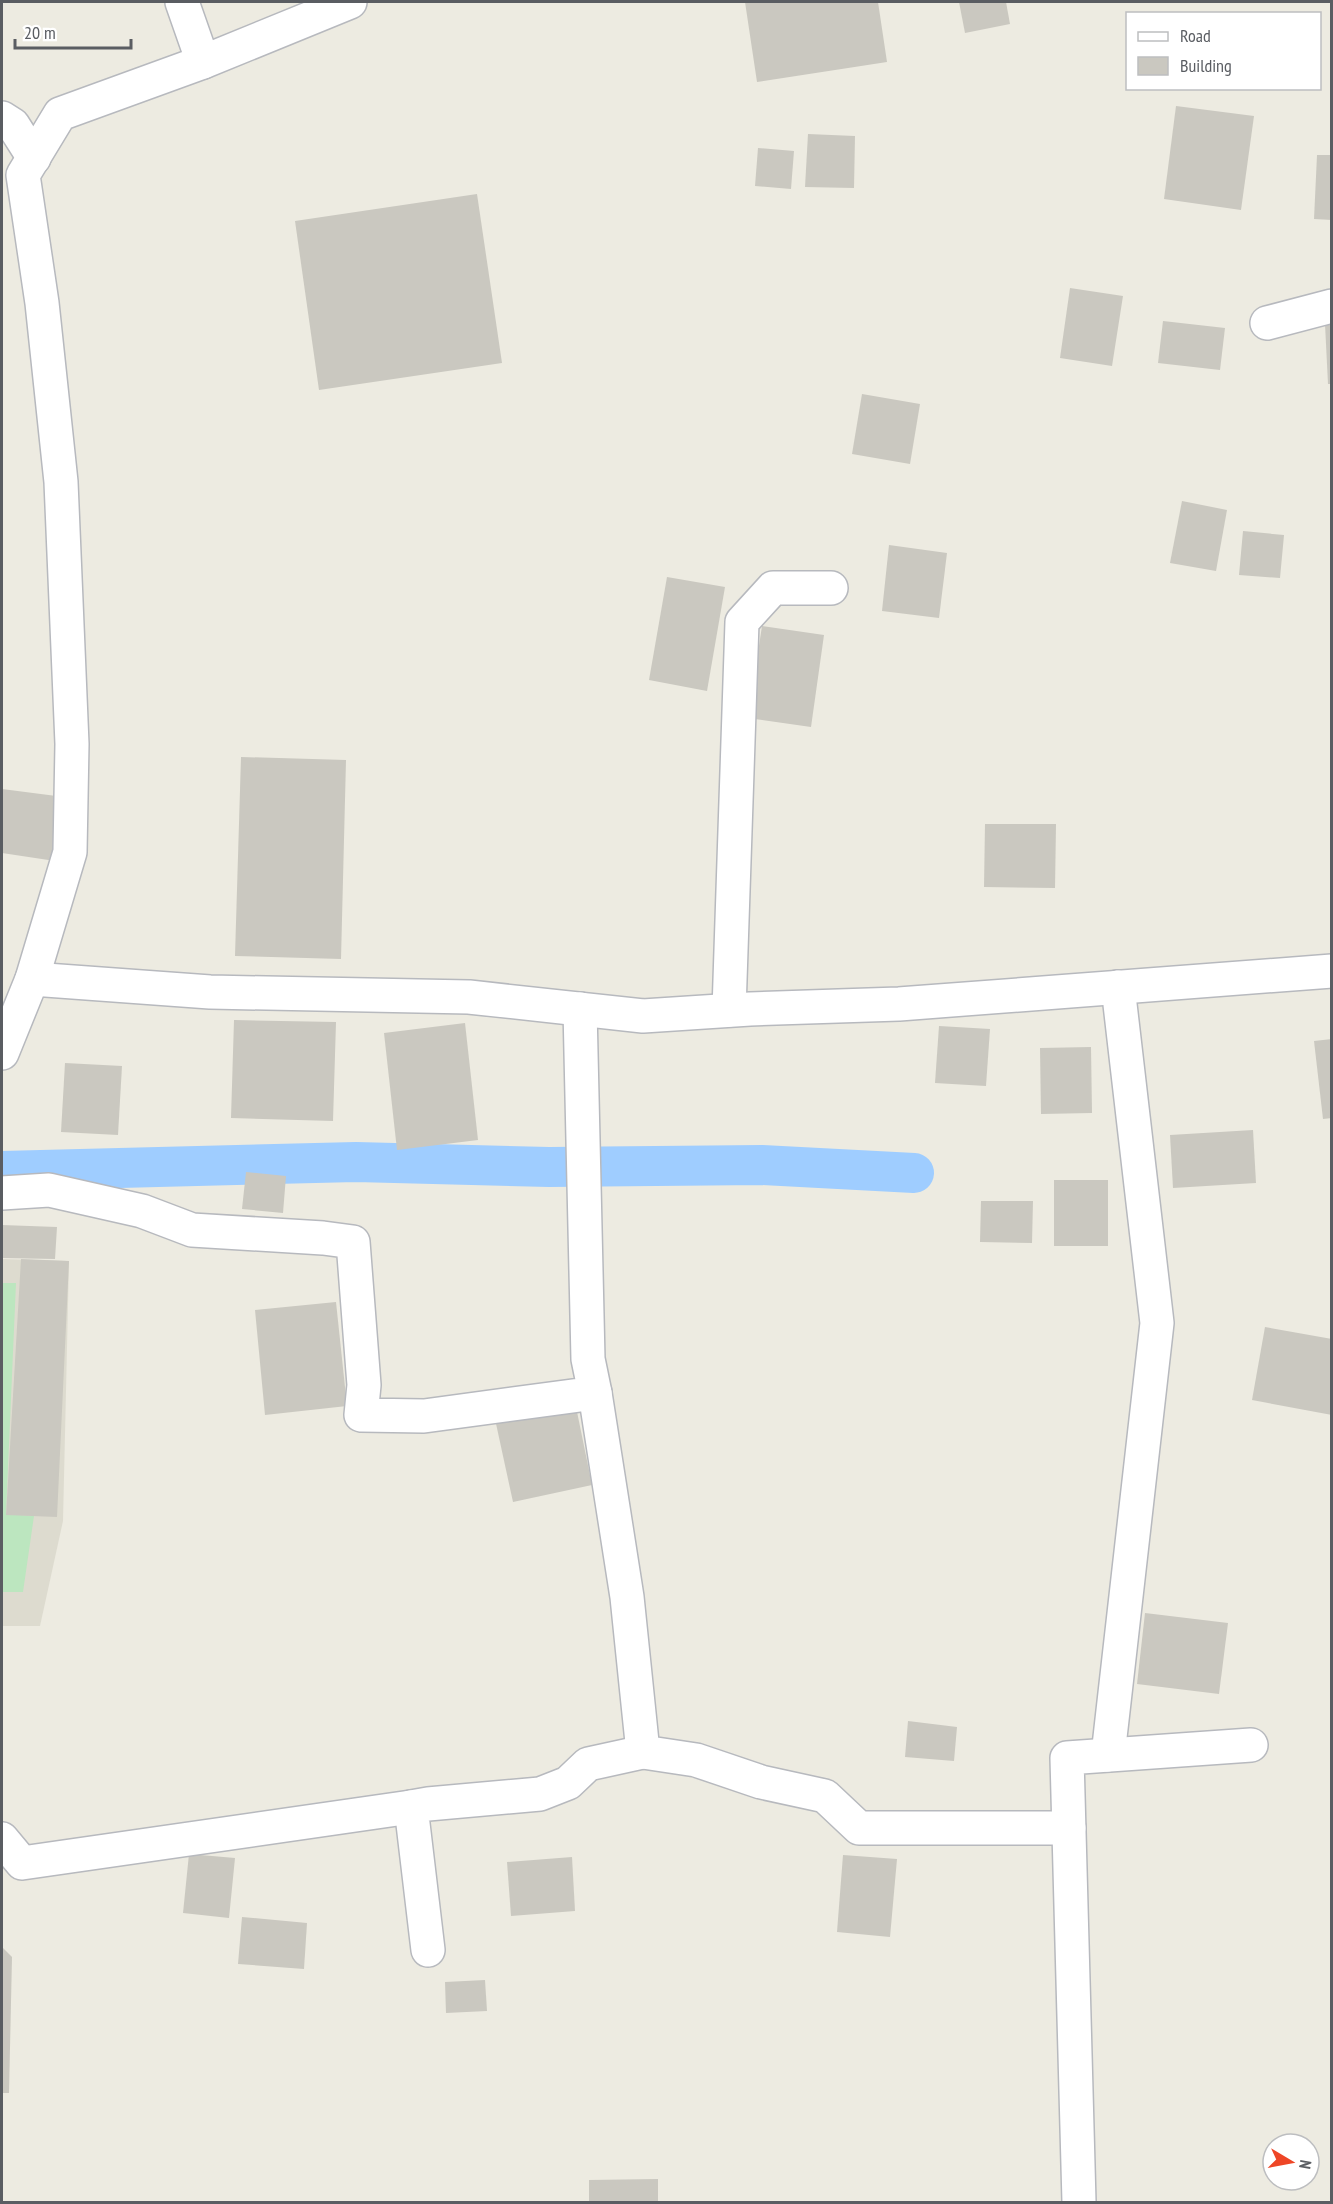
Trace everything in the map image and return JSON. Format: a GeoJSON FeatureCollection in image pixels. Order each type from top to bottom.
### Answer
{"type":"FeatureCollection","features":[{"type":"Feature","properties":{"kind":"street"},"geometry":{"type":"LineString","coordinates":[[182,2],[203,62]]}},
{"type":"Feature","properties":{"kind":"street"},"geometry":{"type":"LineString","coordinates":[[2,1053],[32,978],[70,852],[72,744],[62,482],[42,303],[24,175],[60,114],[203,62],[350,2]]}},
{"type":"Feature","properties":{"kind":"street"},"geometry":{"type":"LineString","coordinates":[[2,118],[14,125],[34,158]]}},
{"type":"Feature","properties":{"kind":"street"},"geometry":{"type":"LineString","coordinates":[[1267,323],[1332,306]]}},
{"type":"Feature","properties":{"kind":"street"},"geometry":{"type":"LineString","coordinates":[[729,1010],[742,622],[773,588],[831,588]]}},
{"type":"Feature","properties":{"kind":"street"},"geometry":{"type":"LineString","coordinates":[[32,978],[210,992],[469,997],[643,1016],[729,1010],[899,1004],[1332,971]]}},
{"type":"Feature","properties":{"kind":"street"},"geometry":{"type":"LineString","coordinates":[[1108,1755],[1157,1323],[1118,987]]}},
{"type":"Feature","properties":{"kind":"street"},"geometry":{"type":"LineString","coordinates":[[580,1009],[588,1359],[627,1597],[643,1752]]}},
{"type":"Feature","properties":{"kind":"street"},"geometry":{"type":"LineString","coordinates":[[2,1193],[50,1190],[142,1211],[192,1230],[353,1242],[364,1385],[361,1415],[424,1416],[595,1393]]}},
{"type":"Feature","properties":{"kind":"street"},"geometry":{"type":"LineString","coordinates":[[1079,2202],[1067,1758],[1251,1745]]}},
{"type":"Feature","properties":{"kind":"street"},"geometry":{"type":"LineString","coordinates":[[2,1839],[22,1863],[428,1804],[540,1794],[568,1783],[588,1764],[643,1752],[696,1760],[761,1782],[825,1796],[859,1828],[1069,1828]]}},
{"type":"Feature","properties":{"kind":"street"},"geometry":{"type":"LineString","coordinates":[[411,1807],[428,1950]]}},
{"type":"Feature","properties":{"kind":"shaded area"},"geometry":{"type":"Polygon","coordinates":[[[2,1259],[69,1261],[63,1521],[40,1626],[2,1626],[2,1259]]]}},
{"type":"Feature","properties":{"kind":"green space"},"geometry":{"type":"Polygon","coordinates":[[[2,1283],[16,1283],[6,1514],[34,1516],[23,1592],[2,1592],[2,1283]]]}},
{"type":"Feature","properties":{"kind":"building"},"geometry":{"type":"Polygon","coordinates":[[[745,2],[878,2],[887,62],[757,82],[745,2]]]}},
{"type":"Feature","properties":{"kind":"building"},"geometry":{"type":"Polygon","coordinates":[[[959,2],[1006,2],[1010,24],[965,33],[959,2]]]}},
{"type":"Feature","properties":{"kind":"building"},"geometry":{"type":"Polygon","coordinates":[[[1176,106],[1254,116],[1241,210],[1164,199],[1176,106]]]}},
{"type":"Feature","properties":{"kind":"building"},"geometry":{"type":"Polygon","coordinates":[[[808,134],[855,136],[854,188],[805,187],[808,134]]]}},
{"type":"Feature","properties":{"kind":"building"},"geometry":{"type":"Polygon","coordinates":[[[758,148],[794,151],[791,189],[755,186],[758,148]]]}},
{"type":"Feature","properties":{"kind":"building"},"geometry":{"type":"Polygon","coordinates":[[[1317,155],[1332,155],[1332,220],[1314,219],[1317,155]]]}},
{"type":"Feature","properties":{"kind":"building"},"geometry":{"type":"Polygon","coordinates":[[[477,194],[502,363],[319,390],[295,221],[477,194]]]}},
{"type":"Feature","properties":{"kind":"building"},"geometry":{"type":"Polygon","coordinates":[[[1070,288],[1123,296],[1112,366],[1060,358],[1070,288]]]}},
{"type":"Feature","properties":{"kind":"building"},"geometry":{"type":"Polygon","coordinates":[[[1163,321],[1225,328],[1220,370],[1158,363],[1163,321]]]}},
{"type":"Feature","properties":{"kind":"building"},"geometry":{"type":"Polygon","coordinates":[[[1325,324],[1332,324],[1332,384],[1328,384],[1325,324]]]}},
{"type":"Feature","properties":{"kind":"building"},"geometry":{"type":"Polygon","coordinates":[[[862,394],[920,404],[910,464],[852,454],[862,394]]]}},
{"type":"Feature","properties":{"kind":"building"},"geometry":{"type":"Polygon","coordinates":[[[1182,501],[1227,510],[1216,571],[1170,563],[1182,501]]]}},
{"type":"Feature","properties":{"kind":"building"},"geometry":{"type":"Polygon","coordinates":[[[1243,531],[1284,535],[1280,578],[1239,575],[1243,531]]]}},
{"type":"Feature","properties":{"kind":"building"},"geometry":{"type":"Polygon","coordinates":[[[889,545],[947,553],[939,618],[882,611],[889,545]]]}},
{"type":"Feature","properties":{"kind":"building"},"geometry":{"type":"Polygon","coordinates":[[[667,577],[725,587],[707,691],[649,680],[667,577]]]}},
{"type":"Feature","properties":{"kind":"building"},"geometry":{"type":"Polygon","coordinates":[[[762,626],[824,635],[811,727],[748,718],[762,626]]]}},
{"type":"Feature","properties":{"kind":"building"},"geometry":{"type":"Polygon","coordinates":[[[241,757],[346,760],[341,959],[235,956],[241,757]]]}},
{"type":"Feature","properties":{"kind":"building"},"geometry":{"type":"Polygon","coordinates":[[[2,789],[64,797],[55,861],[2,853],[2,789]]]}},
{"type":"Feature","properties":{"kind":"building"},"geometry":{"type":"Polygon","coordinates":[[[985,824],[1056,824],[1055,888],[984,887],[985,824]]]}},
{"type":"Feature","properties":{"kind":"building"},"geometry":{"type":"Polygon","coordinates":[[[234,1020],[336,1022],[333,1121],[231,1118],[234,1020]]]}},
{"type":"Feature","properties":{"kind":"building"},"geometry":{"type":"Polygon","coordinates":[[[465,1023],[478,1140],[397,1150],[384,1033],[465,1023]]]}},
{"type":"Feature","properties":{"kind":"building"},"geometry":{"type":"Polygon","coordinates":[[[939,1026],[990,1029],[986,1086],[935,1083],[939,1026]]]}},
{"type":"Feature","properties":{"kind":"building"},"geometry":{"type":"Polygon","coordinates":[[[1332,1039],[1332,1118],[1323,1119],[1314,1041],[1332,1039]]]}},
{"type":"Feature","properties":{"kind":"building"},"geometry":{"type":"Polygon","coordinates":[[[1091,1047],[1092,1113],[1041,1114],[1040,1048],[1091,1047]]]}},
{"type":"Feature","properties":{"kind":"building"},"geometry":{"type":"Polygon","coordinates":[[[65,1063],[122,1066],[118,1135],[61,1132],[65,1063]]]}},
{"type":"Feature","properties":{"kind":"building"},"geometry":{"type":"Polygon","coordinates":[[[1253,1130],[1256,1183],[1173,1188],[1170,1135],[1253,1130]]]}},
{"type":"Feature","properties":{"kind":"building"},"geometry":{"type":"Polygon","coordinates":[[[246,1172],[286,1176],[283,1213],[242,1209],[246,1172]]]}},
{"type":"Feature","properties":{"kind":"building"},"geometry":{"type":"Polygon","coordinates":[[[1054,1180],[1108,1180],[1108,1246],[1054,1246],[1054,1180]]]}},
{"type":"Feature","properties":{"kind":"building"},"geometry":{"type":"Polygon","coordinates":[[[981,1201],[1033,1201],[1032,1243],[980,1242],[981,1201]]]}},
{"type":"Feature","properties":{"kind":"building"},"geometry":{"type":"Polygon","coordinates":[[[2,1225],[57,1227],[55,1259],[2,1258],[2,1225]]]}},
{"type":"Feature","properties":{"kind":"building"},"geometry":{"type":"Polygon","coordinates":[[[21,1259],[69,1261],[57,1517],[6,1515],[21,1259]]]}},
{"type":"Feature","properties":{"kind":"building"},"geometry":{"type":"Polygon","coordinates":[[[336,1302],[347,1406],[265,1415],[255,1310],[336,1302]]]}},
{"type":"Feature","properties":{"kind":"building"},"geometry":{"type":"Polygon","coordinates":[[[1265,1327],[1332,1339],[1332,1415],[1252,1400],[1265,1327]]]}},
{"type":"Feature","properties":{"kind":"building"},"geometry":{"type":"Polygon","coordinates":[[[575,1402],[592,1485],[513,1502],[495,1419],[575,1402]]]}},
{"type":"Feature","properties":{"kind":"building"},"geometry":{"type":"Polygon","coordinates":[[[1145,1613],[1228,1623],[1219,1694],[1137,1684],[1145,1613]]]}},
{"type":"Feature","properties":{"kind":"building"},"geometry":{"type":"Polygon","coordinates":[[[908,1721],[957,1727],[954,1761],[905,1757],[908,1721]]]}},
{"type":"Feature","properties":{"kind":"building"},"geometry":{"type":"Polygon","coordinates":[[[189,1854],[235,1858],[229,1918],[183,1913],[189,1854]]]}},
{"type":"Feature","properties":{"kind":"building"},"geometry":{"type":"Polygon","coordinates":[[[843,1855],[897,1859],[890,1937],[837,1932],[843,1855]]]}},
{"type":"Feature","properties":{"kind":"building"},"geometry":{"type":"Polygon","coordinates":[[[572,1857],[575,1911],[511,1916],[507,1862],[572,1857]]]}},
{"type":"Feature","properties":{"kind":"building"},"geometry":{"type":"Polygon","coordinates":[[[242,1917],[307,1923],[304,1969],[238,1964],[242,1917]]]}},
{"type":"Feature","properties":{"kind":"building"},"geometry":{"type":"Polygon","coordinates":[[[2,1947],[12,1957],[9,2093],[2,2093],[2,1947]]]}},
{"type":"Feature","properties":{"kind":"building"},"geometry":{"type":"Polygon","coordinates":[[[485,1980],[487,2011],[446,2013],[445,1982],[485,1980]]]}},
{"type":"Feature","properties":{"kind":"building"},"geometry":{"type":"Polygon","coordinates":[[[658,2179],[658,2202],[589,2202],[589,2180],[658,2179]]]}},
{"type":"Feature","properties":{"kind":"waterway"},"geometry":{"type":"LineString","coordinates":[[2,1171],[356,1162],[549,1167],[762,1165],[914,1173]]}}]}
